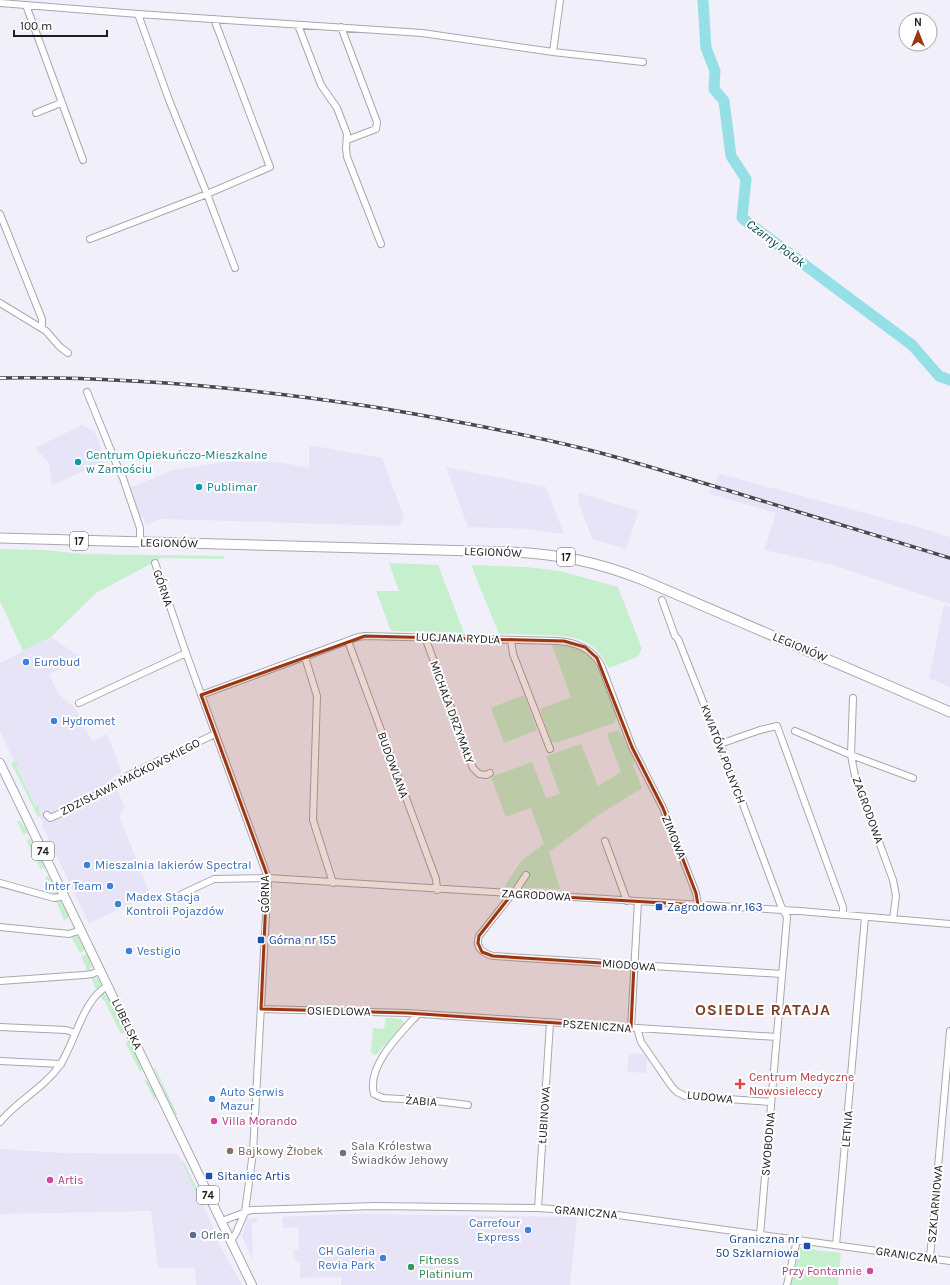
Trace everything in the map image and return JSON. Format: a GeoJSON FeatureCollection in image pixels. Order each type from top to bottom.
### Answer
{"type":"FeatureCollection","features":[{"type":"Feature","properties":{"kind":"highway","name":"LEGIONÓW"},"geometry":{"type":"LineString","coordinates":[[2,539],[511,552],[547,554],[572,558],[604,566],[643,580],[950,712]]}},
{"type":"Feature","properties":{"kind":"main road","name":"LUBELSKA"},"geometry":{"type":"LineString","coordinates":[[0,763],[252,1285]]}},
{"type":"Feature","properties":{"kind":"street"},"geometry":{"type":"LineString","coordinates":[[553,52],[560,0]]}},
{"type":"Feature","properties":{"kind":"street"},"geometry":{"type":"LineString","coordinates":[[0,3],[422,33],[553,52],[643,62]]}},
{"type":"Feature","properties":{"kind":"street"},"geometry":{"type":"LineString","coordinates":[[26,5],[83,160]]}},
{"type":"Feature","properties":{"kind":"street"},"geometry":{"type":"LineString","coordinates":[[138,14],[172,108],[235,268]]}},
{"type":"Feature","properties":{"kind":"street"},"geometry":{"type":"LineString","coordinates":[[90,239],[207,194],[270,167],[214,19]]}},
{"type":"Feature","properties":{"kind":"street"},"geometry":{"type":"LineString","coordinates":[[298,25],[322,85],[337,108],[347,134],[347,157],[381,244]]}},
{"type":"Feature","properties":{"kind":"street"},"geometry":{"type":"LineString","coordinates":[[341,28],[377,122],[376,129],[347,140]]}},
{"type":"Feature","properties":{"kind":"street"},"geometry":{"type":"LineString","coordinates":[[36,113],[61,103]]}},
{"type":"Feature","properties":{"kind":"street"},"geometry":{"type":"LineString","coordinates":[[0,214],[42,319],[42,328]]}},
{"type":"Feature","properties":{"kind":"street"},"geometry":{"type":"LineString","coordinates":[[0,303],[42,328],[63,350],[68,353]]}},
{"type":"Feature","properties":{"kind":"street"},"geometry":{"type":"LineString","coordinates":[[87,392],[123,478],[140,528],[140,542]]}},
{"type":"Feature","properties":{"kind":"street","name":"GÓRNA"},"geometry":{"type":"LineString","coordinates":[[155,563],[201,695],[268,878],[253,1152],[245,1212],[231,1241]]}},
{"type":"Feature","properties":{"kind":"street","name":"KWIATÓW POLNYCH"},"geometry":{"type":"LineString","coordinates":[[662,600],[675,636],[678,640],[720,744],[783,910]]}},
{"type":"Feature","properties":{"kind":"street","name":"LUCJANA RYDLA"},"geometry":{"type":"LineString","coordinates":[[201,695],[365,636],[564,641],[578,644],[591,652],[601,665],[630,741],[644,771]]}},
{"type":"Feature","properties":{"kind":"street","name":"MICHAŁA DRZYMAŁY"},"geometry":{"type":"LineString","coordinates":[[425,637],[473,768],[479,774],[486,775],[490,773]]}},
{"type":"Feature","properties":{"kind":"street"},"geometry":{"type":"LineString","coordinates":[[511,640],[513,654],[550,749]]}},
{"type":"Feature","properties":{"kind":"street","name":"BUDOWLANA"},"geometry":{"type":"LineString","coordinates":[[348,641],[436,879],[437,890]]}},
{"type":"Feature","properties":{"kind":"street"},"geometry":{"type":"LineString","coordinates":[[79,703],[186,653]]}},
{"type":"Feature","properties":{"kind":"street"},"geometry":{"type":"LineString","coordinates":[[305,657],[316,688],[317,696],[313,820],[333,883]]}},
{"type":"Feature","properties":{"kind":"street","name":"ZAGRODOWA"},"geometry":{"type":"LineString","coordinates":[[853,698],[851,755],[855,776],[893,880],[896,896],[893,919]]}},
{"type":"Feature","properties":{"kind":"street"},"geometry":{"type":"LineString","coordinates":[[720,744],[760,730],[777,726],[843,907],[843,915]]}},
{"type":"Feature","properties":{"kind":"street"},"geometry":{"type":"LineString","coordinates":[[795,731],[851,755],[913,778]]}},
{"type":"Feature","properties":{"kind":"street","name":"ZDZISŁAWA MAĆKOWSKIEGO"},"geometry":{"type":"LineString","coordinates":[[47,816],[50,818],[112,787],[129,775],[215,734]]}},
{"type":"Feature","properties":{"kind":"street","name":"ZIMOWA"},"geometry":{"type":"LineString","coordinates":[[644,771],[656,793],[671,829],[696,893],[698,905]]}},
{"type":"Feature","properties":{"kind":"street"},"geometry":{"type":"LineString","coordinates":[[605,840],[627,901]]}},
{"type":"Feature","properties":{"kind":"street"},"geometry":{"type":"LineString","coordinates":[[512,894],[526,875]]}},
{"type":"Feature","properties":{"kind":"street","name":"ZAGRODOWA"},"geometry":{"type":"LineString","coordinates":[[182,894],[214,879],[268,878],[437,890],[783,910],[950,924]]}},
{"type":"Feature","properties":{"kind":"street"},"geometry":{"type":"LineString","coordinates":[[0,883],[54,898],[65,896]]}},
{"type":"Feature","properties":{"kind":"street","name":"MIODOWA"},"geometry":{"type":"LineString","coordinates":[[512,894],[479,936],[479,947],[482,952],[493,956],[782,974]]}},
{"type":"Feature","properties":{"kind":"street"},"geometry":{"type":"LineString","coordinates":[[634,1028],[634,965],[638,901]]}},
{"type":"Feature","properties":{"kind":"street","name":"SWOBODNA"},"geometry":{"type":"LineString","coordinates":[[760,1235],[787,917],[783,910]]}},
{"type":"Feature","properties":{"kind":"street","name":"LETNIA"},"geometry":{"type":"LineString","coordinates":[[836,1245],[865,917]]}},
{"type":"Feature","properties":{"kind":"street"},"geometry":{"type":"LineString","coordinates":[[0,926],[69,934],[81,930]]}},
{"type":"Feature","properties":{"kind":"street"},"geometry":{"type":"LineString","coordinates":[[0,980],[84,975],[101,970]]}},
{"type":"Feature","properties":{"kind":"street"},"geometry":{"type":"LineString","coordinates":[[0,1122],[48,1079],[61,1064],[75,1033],[98,994],[101,990],[108,986]]}},
{"type":"Feature","properties":{"kind":"street","name":"OSIEDLOWA"},"geometry":{"type":"LineString","coordinates":[[261,1009],[418,1014]]}},
{"type":"Feature","properties":{"kind":"street","name":"PSZENICZNA"},"geometry":{"type":"LineString","coordinates":[[418,1014],[777,1037]]}},
{"type":"Feature","properties":{"kind":"street","name":"ŻABIA"},"geometry":{"type":"LineString","coordinates":[[418,1014],[380,1059],[375,1072],[372,1089],[374,1094],[383,1098],[468,1104]]}},
{"type":"Feature","properties":{"kind":"street","name":"ŁUBINOWA"},"geometry":{"type":"LineString","coordinates":[[538,1208],[550,1023]]}},
{"type":"Feature","properties":{"kind":"street"},"geometry":{"type":"LineString","coordinates":[[0,1027],[66,1030],[75,1033]]}},
{"type":"Feature","properties":{"kind":"street","name":"LUDOWA"},"geometry":{"type":"LineString","coordinates":[[634,1028],[641,1042],[677,1092],[685,1096],[771,1102]]}},
{"type":"Feature","properties":{"kind":"street","name":"SZKLARNIOWA"},"geometry":{"type":"LineString","coordinates":[[930,1258],[950,1031]]}},
{"type":"Feature","properties":{"kind":"street"},"geometry":{"type":"LineString","coordinates":[[0,1061],[61,1064]]}},
{"type":"Feature","properties":{"kind":"street","name":"GRANICZNA"},"geometry":{"type":"LineString","coordinates":[[222,1221],[251,1210],[374,1206],[538,1208],[596,1212],[950,1261]]}},
{"type":"Feature","properties":{"kind":"street"},"geometry":{"type":"LineString","coordinates":[[787,1285],[797,1240]]}},
{"type":"Feature","properties":{"kind":"highlighted area"},"geometry":{"type":"Polygon","coordinates":[[[365,636],[564,641],[585,647],[597,658],[632,747],[663,808],[696,893],[698,905],[512,894],[479,936],[478,943],[482,952],[493,956],[634,965],[631,1028],[407,1013],[261,1009],[267,875],[201,695],[365,636]]]}},
{"type":"Feature","properties":{"kind":"shaded area"},"geometry":{"type":"Polygon","coordinates":[[[82,425],[94,431],[107,461],[52,485],[49,463],[35,448],[82,425]]]}},
{"type":"Feature","properties":{"kind":"shaded area"},"geometry":{"type":"Polygon","coordinates":[[[309,445],[382,458],[404,517],[399,526],[161,519],[146,525],[143,517],[138,515],[129,488],[173,470],[224,462],[279,462],[309,468],[309,445]]]}},
{"type":"Feature","properties":{"kind":"shaded area"},"geometry":{"type":"Polygon","coordinates":[[[446,467],[546,487],[564,534],[527,529],[468,527],[446,467]]]}},
{"type":"Feature","properties":{"kind":"shaded area"},"geometry":{"type":"Polygon","coordinates":[[[720,474],[950,537],[950,604],[833,565],[764,550],[776,513],[709,494],[720,474]]]}},
{"type":"Feature","properties":{"kind":"shaded area"},"geometry":{"type":"Polygon","coordinates":[[[579,493],[639,511],[626,549],[592,539],[578,500],[579,493]]]}},
{"type":"Feature","properties":{"kind":"shaded area"},"geometry":{"type":"Polygon","coordinates":[[[944,605],[950,607],[950,687],[929,678],[944,605]]]}},
{"type":"Feature","properties":{"kind":"shaded area"},"geometry":{"type":"Polygon","coordinates":[[[51,637],[83,659],[49,674],[59,695],[76,709],[92,742],[107,734],[122,772],[112,778],[125,808],[119,815],[150,894],[89,924],[42,825],[43,823],[39,816],[39,805],[35,806],[16,766],[20,764],[14,761],[0,731],[0,663],[51,637]]]}},
{"type":"Feature","properties":{"kind":"shaded area"},"geometry":{"type":"Polygon","coordinates":[[[629,1053],[643,1054],[647,1059],[646,1073],[627,1072],[629,1053]]]}},
{"type":"Feature","properties":{"kind":"shaded area"},"geometry":{"type":"Polygon","coordinates":[[[0,1149],[63,1153],[178,1154],[218,1237],[219,1244],[242,1285],[196,1285],[195,1268],[158,1268],[151,1211],[0,1214],[0,1149]]]}},
{"type":"Feature","properties":{"kind":"shaded area"},"geometry":{"type":"Polygon","coordinates":[[[354,1214],[577,1217],[570,1285],[341,1285],[341,1277],[300,1278],[300,1261],[295,1261],[294,1250],[299,1250],[298,1227],[283,1228],[282,1217],[257,1218],[257,1222],[252,1223],[253,1259],[263,1281],[274,1282],[275,1285],[273,1282],[263,1282],[242,1236],[247,1219],[252,1218],[354,1214]]]}},
{"type":"Feature","properties":{"kind":"green space"},"geometry":{"type":"Polygon","coordinates":[[[0,549],[44,550],[84,554],[223,556],[225,559],[162,558],[96,593],[51,637],[23,651],[0,601],[0,549]]]}},
{"type":"Feature","properties":{"kind":"green space"},"geometry":{"type":"Polygon","coordinates":[[[389,563],[438,565],[464,633],[391,631],[376,591],[399,591],[389,563]]]}},
{"type":"Feature","properties":{"kind":"green space"},"geometry":{"type":"Polygon","coordinates":[[[471,565],[526,567],[560,571],[618,587],[642,649],[637,657],[609,668],[596,650],[582,640],[553,635],[499,634],[471,565]]]}},
{"type":"Feature","properties":{"kind":"green space"},"geometry":{"type":"Polygon","coordinates":[[[552,645],[576,648],[590,656],[600,671],[617,716],[614,723],[556,743],[551,741],[540,709],[571,697],[552,645]]]}},
{"type":"Feature","properties":{"kind":"green space"},"geometry":{"type":"Polygon","coordinates":[[[524,695],[537,730],[504,743],[491,708],[524,695]]]}},
{"type":"Feature","properties":{"kind":"green space"},"geometry":{"type":"Polygon","coordinates":[[[618,730],[621,733],[634,761],[633,766],[642,788],[600,814],[549,852],[560,889],[504,887],[521,861],[544,844],[531,808],[506,817],[491,777],[532,762],[546,798],[560,794],[546,756],[581,744],[598,786],[621,772],[607,734],[618,730]]]}},
{"type":"Feature","properties":{"kind":"green space"},"geometry":{"type":"Polygon","coordinates":[[[14,761],[20,764],[16,766],[35,806],[39,804],[38,817],[11,763],[14,761]]]}},
{"type":"Feature","properties":{"kind":"green space"},"geometry":{"type":"Polygon","coordinates":[[[19,820],[29,833],[23,834],[17,821],[19,820]]]}},
{"type":"Feature","properties":{"kind":"green space"},"geometry":{"type":"Polygon","coordinates":[[[26,840],[32,840],[45,866],[44,868],[41,869],[26,840]]]}},
{"type":"Feature","properties":{"kind":"green space"},"geometry":{"type":"Polygon","coordinates":[[[48,876],[58,895],[54,897],[45,878],[48,876]]]}},
{"type":"Feature","properties":{"kind":"green space"},"geometry":{"type":"Polygon","coordinates":[[[60,900],[69,916],[64,920],[56,901],[60,900]]]}},
{"type":"Feature","properties":{"kind":"green space"},"geometry":{"type":"Polygon","coordinates":[[[75,935],[78,937],[85,950],[80,953],[71,936],[75,935]]]}},
{"type":"Feature","properties":{"kind":"green space"},"geometry":{"type":"Polygon","coordinates":[[[87,954],[92,966],[88,972],[81,956],[87,954]]]}},
{"type":"Feature","properties":{"kind":"green space"},"geometry":{"type":"Polygon","coordinates":[[[91,978],[97,978],[100,981],[101,985],[97,991],[91,978]]]}},
{"type":"Feature","properties":{"kind":"green space"},"geometry":{"type":"Polygon","coordinates":[[[105,994],[108,997],[125,1032],[121,1034],[105,1002],[100,996],[105,994]]]}},
{"type":"Feature","properties":{"kind":"green space"},"geometry":{"type":"Polygon","coordinates":[[[386,1018],[402,1019],[404,1023],[376,1055],[371,1053],[373,1028],[384,1029],[386,1018]]]}},
{"type":"Feature","properties":{"kind":"green space"},"geometry":{"type":"Polygon","coordinates":[[[125,1042],[130,1042],[143,1068],[140,1072],[125,1042]]]}},
{"type":"Feature","properties":{"kind":"green space"},"geometry":{"type":"Polygon","coordinates":[[[155,1067],[178,1116],[174,1113],[154,1068],[155,1067]]]}},
{"type":"Feature","properties":{"kind":"green space"},"geometry":{"type":"Polygon","coordinates":[[[144,1080],[149,1081],[156,1097],[155,1101],[144,1080]]]}},
{"type":"Feature","properties":{"kind":"green space"},"geometry":{"type":"Polygon","coordinates":[[[181,1160],[184,1162],[204,1204],[203,1207],[181,1160]]]}},
{"type":"Feature","properties":{"kind":"green space"},"geometry":{"type":"Polygon","coordinates":[[[800,1248],[841,1253],[838,1285],[791,1285],[800,1248]]]}},
{"type":"Feature","properties":{"kind":"waterway","name":"Czarny Potok"},"geometry":{"type":"LineString","coordinates":[[703,0],[706,48],[715,71],[714,89],[724,101],[731,156],[746,179],[742,218],[912,345],[939,376],[950,380]]}},
{"type":"Feature","properties":{"kind":"railway"},"geometry":{"type":"LineString","coordinates":[[0,378],[141,381],[234,389],[327,400],[454,421],[533,437],[622,459],[950,558]]}},
{"type":"Feature","properties":{"kind":"place","name":"Centrum Opiekuńczo-Mieszkalne w Zamościu"},"geometry":{"type":"Point","coordinates":[78,462]}},
{"type":"Feature","properties":{"kind":"place","name":"Publimar"},"geometry":{"type":"Point","coordinates":[199,487]}},
{"type":"Feature","properties":{"kind":"place","name":"Eurobud"},"geometry":{"type":"Point","coordinates":[26,662]}},
{"type":"Feature","properties":{"kind":"place","name":"Hydromet"},"geometry":{"type":"Point","coordinates":[54,721]}},
{"type":"Feature","properties":{"kind":"place","name":"Mieszalnia lakierów Spectral"},"geometry":{"type":"Point","coordinates":[87,865]}},
{"type":"Feature","properties":{"kind":"place","name":"Inter Team"},"geometry":{"type":"Point","coordinates":[110,886]}},
{"type":"Feature","properties":{"kind":"place","name":"Madex Stacja Kontroli Pojazdów"},"geometry":{"type":"Point","coordinates":[118,904]}},
{"type":"Feature","properties":{"kind":"place","name":"Zagrodowa nr 163"},"geometry":{"type":"Point","coordinates":[659,907]}},
{"type":"Feature","properties":{"kind":"place","name":"Górna nr 155"},"geometry":{"type":"Point","coordinates":[261,940]}},
{"type":"Feature","properties":{"kind":"place","name":"Vestigio"},"geometry":{"type":"Point","coordinates":[129,951]}},
{"type":"Feature","properties":{"kind":"place","name":"Centrum Medyczne Nowosieleccy"},"geometry":{"type":"Point","coordinates":[740,1084]}},
{"type":"Feature","properties":{"kind":"place","name":"Auto Serwis Mazur"},"geometry":{"type":"Point","coordinates":[212,1099]}},
{"type":"Feature","properties":{"kind":"place","name":"Villa Morando"},"geometry":{"type":"Point","coordinates":[214,1121]}},
{"type":"Feature","properties":{"kind":"place","name":"Bajkowy Żłobek"},"geometry":{"type":"Point","coordinates":[230,1151]}},
{"type":"Feature","properties":{"kind":"place","name":"Sala Królestwa Świadków Jehowy"},"geometry":{"type":"Point","coordinates":[343,1153]}},
{"type":"Feature","properties":{"kind":"place","name":"Sitaniec Artis"},"geometry":{"type":"Point","coordinates":[209,1176]}},
{"type":"Feature","properties":{"kind":"place","name":"Artis"},"geometry":{"type":"Point","coordinates":[50,1180]}},
{"type":"Feature","properties":{"kind":"place","name":"Carrefour Express"},"geometry":{"type":"Point","coordinates":[528,1230]}},
{"type":"Feature","properties":{"kind":"place","name":"Orlen"},"geometry":{"type":"Point","coordinates":[193,1235]}},
{"type":"Feature","properties":{"kind":"place","name":"Graniczna nr 50 Szklarniowa"},"geometry":{"type":"Point","coordinates":[807,1246]}},
{"type":"Feature","properties":{"kind":"place","name":"CH Galeria Revia Park"},"geometry":{"type":"Point","coordinates":[383,1258]}},
{"type":"Feature","properties":{"kind":"place","name":"Fitness Platinium"},"geometry":{"type":"Point","coordinates":[411,1267]}},
{"type":"Feature","properties":{"kind":"place","name":"Przy Fontannie"},"geometry":{"type":"Point","coordinates":[870,1271]}},
{"type":"Feature","properties":{"kind":"district","name":"OSIEDLE RATAJA"},"geometry":{"type":"Point","coordinates":[763,1009]}}]}
